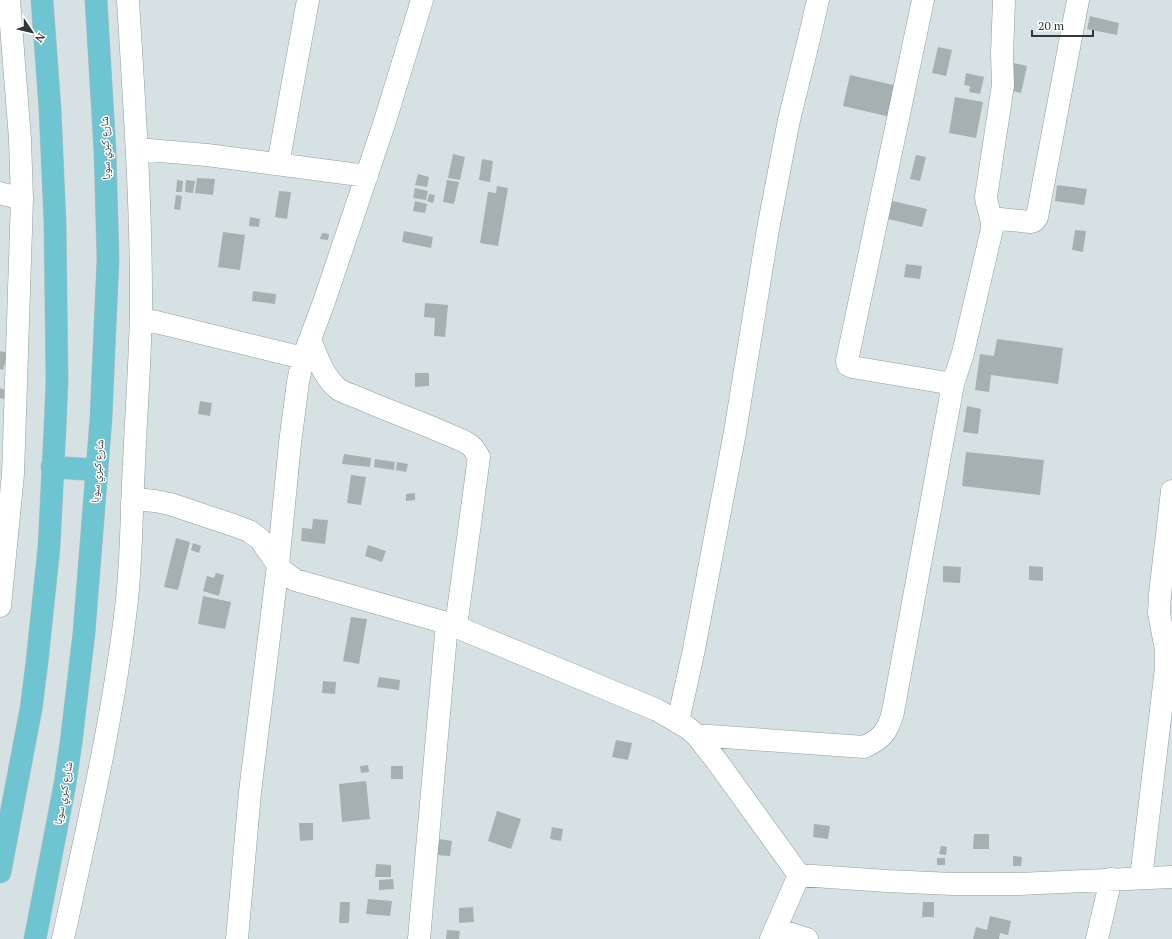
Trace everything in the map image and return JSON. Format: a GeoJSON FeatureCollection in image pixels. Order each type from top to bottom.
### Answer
{"type":"FeatureCollection","features":[{"type":"Feature","properties":{"kind":"highway"},"geometry":{"type":"LineString","coordinates":[[0,872],[28,724],[35,678],[49,547],[57,381],[55,229],[50,109],[42,0]]}},
{"type":"Feature","properties":{"kind":"highway","name":"شارع كبري سوبا"},"geometry":{"type":"LineString","coordinates":[[35,939],[71,743],[84,626],[104,374],[108,259],[105,152],[96,0]]}},
{"type":"Feature","properties":{"kind":"highway"},"geometry":{"type":"LineString","coordinates":[[52,467],[97,470]]}},
{"type":"Feature","properties":{"kind":"street"},"geometry":{"type":"LineString","coordinates":[[0,606],[22,199],[20,139],[9,0]]}},
{"type":"Feature","properties":{"kind":"street"},"geometry":{"type":"LineString","coordinates":[[63,939],[97,783],[114,694],[126,610],[131,546],[138,501],[152,321],[143,149],[128,0]]}},
{"type":"Feature","properties":{"kind":"street"},"geometry":{"type":"LineString","coordinates":[[278,164],[308,0]]}},
{"type":"Feature","properties":{"kind":"street"},"geometry":{"type":"LineString","coordinates":[[237,939],[250,792],[278,565],[290,443],[298,382],[307,349],[386,121],[422,0]]}},
{"type":"Feature","properties":{"kind":"street"},"geometry":{"type":"LineString","coordinates":[[678,722],[694,649],[732,447],[789,120],[818,0]]}},
{"type":"Feature","properties":{"kind":"street"},"geometry":{"type":"LineString","coordinates":[[923,0],[847,361],[848,365],[852,367],[953,384]]}},
{"type":"Feature","properties":{"kind":"street"},"geometry":{"type":"LineString","coordinates":[[696,735],[864,747],[875,742],[884,734],[889,724],[893,712],[953,384],[963,353],[992,229],[986,197],[1003,85],[1002,54],[1004,0]]}},
{"type":"Feature","properties":{"kind":"street"},"geometry":{"type":"LineString","coordinates":[[991,218],[1030,222],[1034,221],[1037,217],[1078,0]]}},
{"type":"Feature","properties":{"kind":"street"},"geometry":{"type":"LineString","coordinates":[[143,149],[207,155],[367,176]]}},
{"type":"Feature","properties":{"kind":"street"},"geometry":{"type":"LineString","coordinates":[[138,501],[143,149]]}},
{"type":"Feature","properties":{"kind":"street"},"geometry":{"type":"LineString","coordinates":[[0,193],[22,199]]}},
{"type":"Feature","properties":{"kind":"street"},"geometry":{"type":"LineString","coordinates":[[152,321],[307,349],[330,381],[338,388],[382,408],[426,424],[462,440],[470,445],[479,457],[452,624],[419,939]]}},
{"type":"Feature","properties":{"kind":"street"},"geometry":{"type":"LineString","coordinates":[[1141,878],[1166,668],[1166,650],[1159,613],[1172,491]]}},
{"type":"Feature","properties":{"kind":"street"},"geometry":{"type":"LineString","coordinates":[[138,501],[155,501],[170,504],[249,531],[260,539],[283,571],[295,580],[452,624],[656,710],[678,722],[696,735],[716,760],[799,875],[887,882],[952,884],[1019,884],[1172,877]]}},
{"type":"Feature","properties":{"kind":"street"},"geometry":{"type":"LineString","coordinates":[[799,875],[773,934],[806,939]]}},
{"type":"Feature","properties":{"kind":"street"},"geometry":{"type":"LineString","coordinates":[[1097,939],[1111,879]]}},
{"type":"Feature","properties":{"kind":"building"},"geometry":{"type":"Polygon","coordinates":[[[1090,16],[1119,23],[1117,35],[1087,29],[1090,16]]]}},
{"type":"Feature","properties":{"kind":"building"},"geometry":{"type":"Polygon","coordinates":[[[938,47],[952,50],[946,76],[932,73],[938,47]]]}},
{"type":"Feature","properties":{"kind":"building"},"geometry":{"type":"Polygon","coordinates":[[[1014,63],[1027,66],[1021,93],[1009,90],[1014,63]]]}},
{"type":"Feature","properties":{"kind":"building"},"geometry":{"type":"Polygon","coordinates":[[[966,73],[984,77],[980,94],[969,92],[970,86],[964,85],[966,73]]]}},
{"type":"Feature","properties":{"kind":"building"},"geometry":{"type":"Polygon","coordinates":[[[850,75],[902,87],[895,118],[843,106],[850,75]]]}},
{"type":"Feature","properties":{"kind":"building"},"geometry":{"type":"Polygon","coordinates":[[[955,97],[983,102],[976,138],[949,133],[955,97]]]}},
{"type":"Feature","properties":{"kind":"building"},"geometry":{"type":"Polygon","coordinates":[[[453,154],[465,157],[460,180],[448,178],[453,154]]]}},
{"type":"Feature","properties":{"kind":"building"},"geometry":{"type":"Polygon","coordinates":[[[916,155],[926,157],[920,181],[910,179],[916,155]]]}},
{"type":"Feature","properties":{"kind":"building"},"geometry":{"type":"Polygon","coordinates":[[[482,159],[493,161],[490,182],[479,180],[482,159]]]}},
{"type":"Feature","properties":{"kind":"building"},"geometry":{"type":"Polygon","coordinates":[[[418,174],[429,177],[427,187],[415,185],[418,174]]]}},
{"type":"Feature","properties":{"kind":"building"},"geometry":{"type":"Polygon","coordinates":[[[197,178],[215,179],[213,195],[195,193],[197,178]]]}},
{"type":"Feature","properties":{"kind":"building"},"geometry":{"type":"Polygon","coordinates":[[[177,180],[183,181],[182,192],[176,192],[177,180]]]}},
{"type":"Feature","properties":{"kind":"building"},"geometry":{"type":"Polygon","coordinates":[[[186,180],[195,181],[193,193],[185,192],[186,180]]]}},
{"type":"Feature","properties":{"kind":"building"},"geometry":{"type":"Polygon","coordinates":[[[447,180],[459,182],[454,204],[443,202],[447,180]]]}},
{"type":"Feature","properties":{"kind":"building"},"geometry":{"type":"Polygon","coordinates":[[[1057,185],[1087,189],[1084,205],[1055,201],[1057,185]]]}},
{"type":"Feature","properties":{"kind":"building"},"geometry":{"type":"Polygon","coordinates":[[[497,186],[508,188],[498,246],[480,243],[488,192],[496,193],[497,186]]]}},
{"type":"Feature","properties":{"kind":"building"},"geometry":{"type":"Polygon","coordinates":[[[415,188],[428,191],[426,200],[413,198],[415,188]]]}},
{"type":"Feature","properties":{"kind":"building"},"geometry":{"type":"Polygon","coordinates":[[[279,191],[291,192],[287,219],[275,217],[279,191]]]}},
{"type":"Feature","properties":{"kind":"building"},"geometry":{"type":"Polygon","coordinates":[[[429,194],[435,195],[433,203],[427,201],[429,194]]]}},
{"type":"Feature","properties":{"kind":"building"},"geometry":{"type":"Polygon","coordinates":[[[176,195],[182,196],[180,210],[174,209],[176,195]]]}},
{"type":"Feature","properties":{"kind":"building"},"geometry":{"type":"Polygon","coordinates":[[[888,200],[927,209],[922,227],[884,218],[888,200]]]}},
{"type":"Feature","properties":{"kind":"building"},"geometry":{"type":"Polygon","coordinates":[[[415,201],[427,204],[425,213],[413,211],[415,201]]]}},
{"type":"Feature","properties":{"kind":"building"},"geometry":{"type":"Polygon","coordinates":[[[250,217],[260,219],[259,227],[249,226],[250,217]]]}},
{"type":"Feature","properties":{"kind":"building"},"geometry":{"type":"Polygon","coordinates":[[[1075,230],[1086,231],[1083,252],[1072,250],[1075,230]]]}},
{"type":"Feature","properties":{"kind":"building"},"geometry":{"type":"Polygon","coordinates":[[[404,231],[433,237],[431,248],[402,242],[404,231]]]}},
{"type":"Feature","properties":{"kind":"building"},"geometry":{"type":"Polygon","coordinates":[[[223,232],[245,235],[240,270],[218,267],[223,232]]]}},
{"type":"Feature","properties":{"kind":"building"},"geometry":{"type":"Polygon","coordinates":[[[322,233],[329,234],[328,240],[320,239],[322,233]]]}},
{"type":"Feature","properties":{"kind":"building"},"geometry":{"type":"Polygon","coordinates":[[[906,264],[922,266],[920,279],[904,277],[906,264]]]}},
{"type":"Feature","properties":{"kind":"building"},"geometry":{"type":"Polygon","coordinates":[[[253,291],[276,294],[275,304],[252,301],[253,291]]]}},
{"type":"Feature","properties":{"kind":"building"},"geometry":{"type":"Polygon","coordinates":[[[425,303],[448,305],[445,337],[434,336],[435,318],[424,317],[425,303]]]}},
{"type":"Feature","properties":{"kind":"building"},"geometry":{"type":"Polygon","coordinates":[[[997,339],[1063,348],[1058,384],[991,375],[989,392],[975,390],[980,354],[994,356],[997,339]]]}},
{"type":"Feature","properties":{"kind":"building"},"geometry":{"type":"Polygon","coordinates":[[[0,351],[8,353],[3,370],[0,369],[0,351]]]}},
{"type":"Feature","properties":{"kind":"building"},"geometry":{"type":"Polygon","coordinates":[[[415,373],[429,373],[429,386],[415,387],[415,373]]]}},
{"type":"Feature","properties":{"kind":"building"},"geometry":{"type":"Polygon","coordinates":[[[0,388],[11,392],[8,400],[0,398],[0,388]]]}},
{"type":"Feature","properties":{"kind":"building"},"geometry":{"type":"Polygon","coordinates":[[[200,401],[212,403],[210,416],[198,414],[200,401]]]}},
{"type":"Feature","properties":{"kind":"building"},"geometry":{"type":"Polygon","coordinates":[[[967,406],[981,409],[978,434],[963,432],[967,406]]]}},
{"type":"Feature","properties":{"kind":"building"},"geometry":{"type":"Polygon","coordinates":[[[966,452],[1044,460],[1040,495],[962,486],[966,452]]]}},
{"type":"Feature","properties":{"kind":"building"},"geometry":{"type":"Polygon","coordinates":[[[344,454],[371,458],[370,467],[342,464],[344,454]]]}},
{"type":"Feature","properties":{"kind":"building"},"geometry":{"type":"Polygon","coordinates":[[[375,459],[395,462],[394,470],[374,467],[375,459]]]}},
{"type":"Feature","properties":{"kind":"building"},"geometry":{"type":"Polygon","coordinates":[[[397,462],[408,464],[406,472],[396,470],[397,462]]]}},
{"type":"Feature","properties":{"kind":"building"},"geometry":{"type":"Polygon","coordinates":[[[351,475],[366,477],[361,505],[347,503],[351,475]]]}},
{"type":"Feature","properties":{"kind":"building"},"geometry":{"type":"Polygon","coordinates":[[[415,493],[415,500],[406,501],[406,494],[415,493]]]}},
{"type":"Feature","properties":{"kind":"building"},"geometry":{"type":"Polygon","coordinates":[[[313,519],[328,520],[325,544],[301,541],[302,528],[312,529],[313,519]]]}},
{"type":"Feature","properties":{"kind":"building"},"geometry":{"type":"Polygon","coordinates":[[[176,538],[190,542],[178,590],[164,587],[176,538]]]}},
{"type":"Feature","properties":{"kind":"building"},"geometry":{"type":"Polygon","coordinates":[[[193,543],[201,546],[199,553],[191,550],[193,543]]]}},
{"type":"Feature","properties":{"kind":"building"},"geometry":{"type":"Polygon","coordinates":[[[368,545],[386,551],[382,562],[365,556],[368,545]]]}},
{"type":"Feature","properties":{"kind":"building"},"geometry":{"type":"Polygon","coordinates":[[[943,566],[961,567],[960,583],[943,582],[943,566]]]}},
{"type":"Feature","properties":{"kind":"building"},"geometry":{"type":"Polygon","coordinates":[[[1029,566],[1043,567],[1043,581],[1029,580],[1029,566]]]}},
{"type":"Feature","properties":{"kind":"building"},"geometry":{"type":"Polygon","coordinates":[[[216,573],[224,575],[219,596],[203,591],[207,576],[214,578],[216,573]]]}},
{"type":"Feature","properties":{"kind":"building"},"geometry":{"type":"Polygon","coordinates":[[[203,596],[231,602],[225,629],[198,624],[203,596]]]}},
{"type":"Feature","properties":{"kind":"building"},"geometry":{"type":"Polygon","coordinates":[[[351,617],[367,619],[359,664],[343,661],[351,617]]]}},
{"type":"Feature","properties":{"kind":"building"},"geometry":{"type":"Polygon","coordinates":[[[379,677],[400,680],[399,690],[377,687],[379,677]]]}},
{"type":"Feature","properties":{"kind":"building"},"geometry":{"type":"Polygon","coordinates":[[[323,681],[336,682],[335,694],[322,693],[323,681]]]}},
{"type":"Feature","properties":{"kind":"building"},"geometry":{"type":"Polygon","coordinates":[[[616,740],[632,743],[628,760],[612,757],[616,740]]]}},
{"type":"Feature","properties":{"kind":"building"},"geometry":{"type":"Polygon","coordinates":[[[368,765],[369,772],[361,773],[360,766],[368,765]]]}},
{"type":"Feature","properties":{"kind":"building"},"geometry":{"type":"Polygon","coordinates":[[[391,766],[403,766],[403,779],[391,779],[391,766]]]}},
{"type":"Feature","properties":{"kind":"building"},"geometry":{"type":"Polygon","coordinates":[[[366,781],[370,819],[342,822],[339,784],[366,781]]]}},
{"type":"Feature","properties":{"kind":"building"},"geometry":{"type":"Polygon","coordinates":[[[497,811],[521,819],[511,849],[488,841],[497,811]]]}},
{"type":"Feature","properties":{"kind":"building"},"geometry":{"type":"Polygon","coordinates":[[[299,823],[313,823],[313,840],[300,841],[299,823]]]}},
{"type":"Feature","properties":{"kind":"building"},"geometry":{"type":"Polygon","coordinates":[[[814,824],[830,826],[828,839],[813,837],[814,824]]]}},
{"type":"Feature","properties":{"kind":"building"},"geometry":{"type":"Polygon","coordinates":[[[552,827],[563,829],[561,841],[550,839],[552,827]]]}},
{"type":"Feature","properties":{"kind":"building"},"geometry":{"type":"Polygon","coordinates":[[[974,834],[989,834],[989,849],[973,849],[974,834]]]}},
{"type":"Feature","properties":{"kind":"building"},"geometry":{"type":"Polygon","coordinates":[[[439,839],[452,841],[450,856],[437,855],[439,839]]]}},
{"type":"Feature","properties":{"kind":"building"},"geometry":{"type":"Polygon","coordinates":[[[941,846],[947,847],[946,855],[939,854],[941,846]]]}},
{"type":"Feature","properties":{"kind":"building"},"geometry":{"type":"Polygon","coordinates":[[[1013,856],[1022,857],[1021,866],[1013,866],[1013,856]]]}},
{"type":"Feature","properties":{"kind":"building"},"geometry":{"type":"Polygon","coordinates":[[[937,858],[945,858],[945,865],[937,865],[937,858]]]}},
{"type":"Feature","properties":{"kind":"building"},"geometry":{"type":"Polygon","coordinates":[[[376,864],[391,865],[391,877],[375,877],[376,864]]]}},
{"type":"Feature","properties":{"kind":"building"},"geometry":{"type":"Polygon","coordinates":[[[393,879],[394,889],[379,890],[379,880],[393,879]]]}},
{"type":"Feature","properties":{"kind":"building"},"geometry":{"type":"Polygon","coordinates":[[[368,899],[392,901],[390,916],[366,914],[368,899]]]}},
{"type":"Feature","properties":{"kind":"building"},"geometry":{"type":"Polygon","coordinates":[[[340,902],[350,902],[349,923],[339,923],[340,902]]]}},
{"type":"Feature","properties":{"kind":"building"},"geometry":{"type":"Polygon","coordinates":[[[923,902],[934,902],[934,917],[922,917],[923,902]]]}},
{"type":"Feature","properties":{"kind":"building"},"geometry":{"type":"Polygon","coordinates":[[[473,907],[474,922],[459,923],[459,908],[473,907]]]}},
{"type":"Feature","properties":{"kind":"building"},"geometry":{"type":"Polygon","coordinates":[[[990,916],[1011,921],[1008,935],[1000,933],[999,939],[973,939],[976,927],[987,930],[990,916]]]}},
{"type":"Feature","properties":{"kind":"building"},"geometry":{"type":"Polygon","coordinates":[[[447,930],[460,931],[459,939],[446,939],[447,930]]]}}]}
